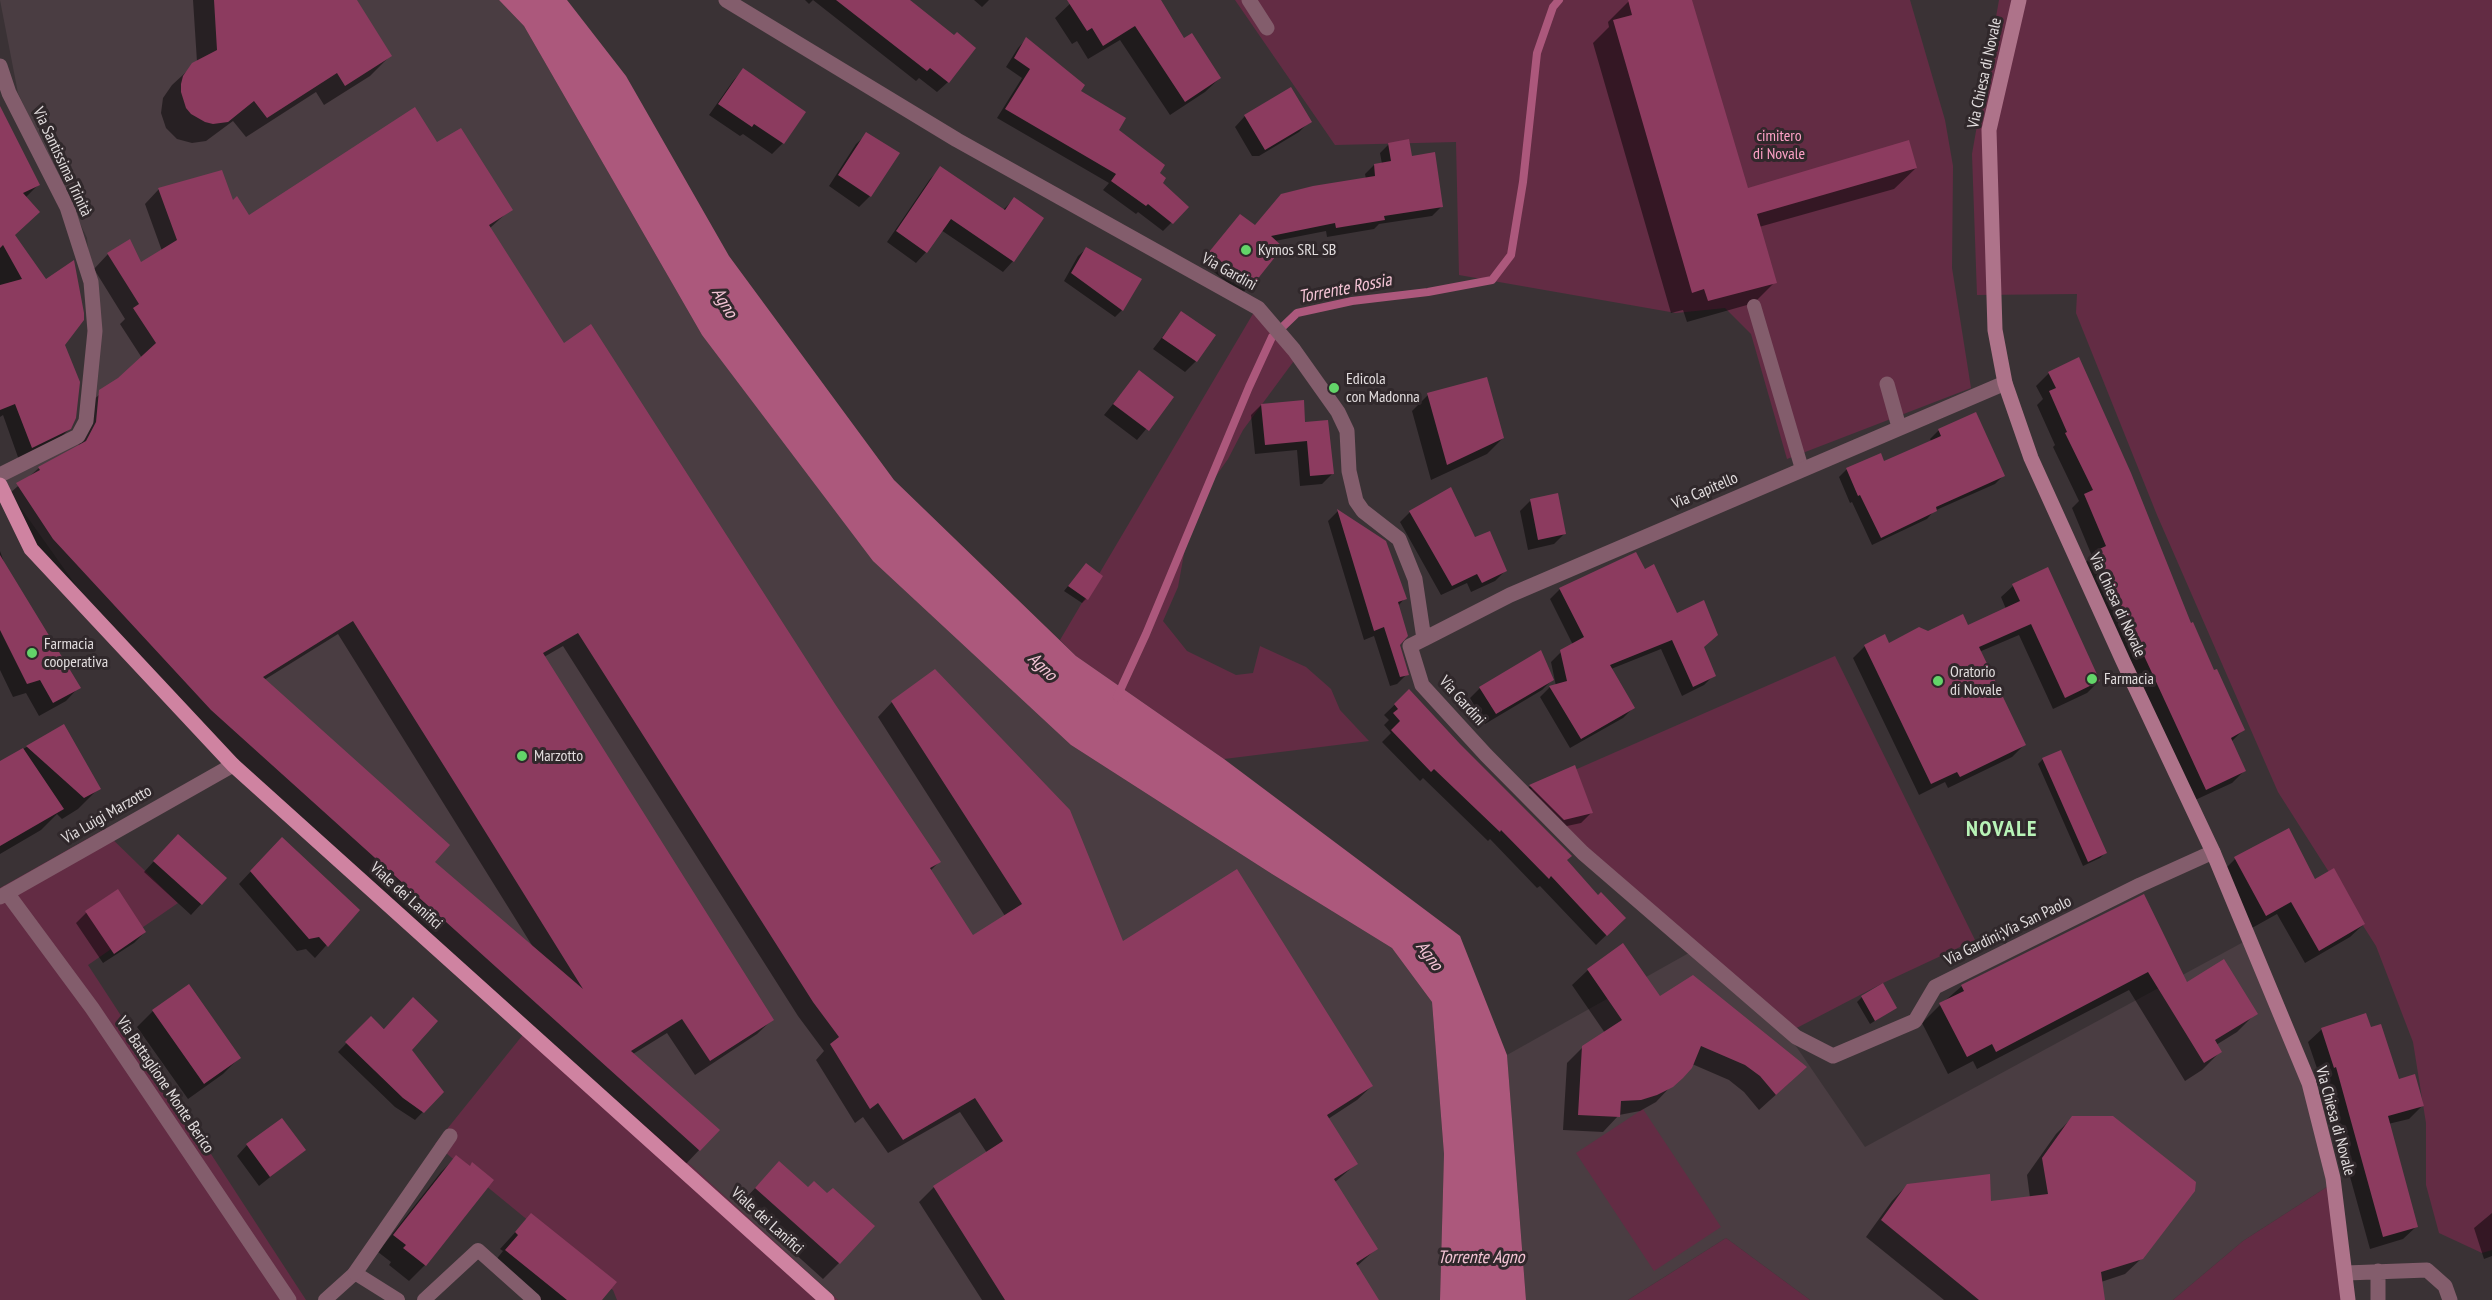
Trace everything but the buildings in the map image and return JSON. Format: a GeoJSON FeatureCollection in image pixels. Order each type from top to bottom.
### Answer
{"type":"FeatureCollection","features":[{"type":"Feature","properties":{"kind":"main road","name":"Via Chiesa di Novale"},"geometry":{"type":"LineString","coordinates":[[2019,0],[1989,130],[1995,330],[2005,383],[2031,458],[2212,852],[2309,1083],[2333,1178],[2348,1300]]}},
{"type":"Feature","properties":{"kind":"main road","name":"Viale dei Lanifici"},"geometry":{"type":"LineString","coordinates":[[0,485],[31,549],[233,765],[827,1300]]}},
{"type":"Feature","properties":{"kind":"street","name":"Via Gardini"},"geometry":{"type":"LineString","coordinates":[[726,0],[957,140],[1258,308],[1294,350],[1338,412],[1347,431],[1349,471],[1356,501],[1363,511],[1400,539],[1415,579],[1424,639],[1410,646],[1422,685],[1583,854],[1796,1037],[1833,1056]]}},
{"type":"Feature","properties":{"kind":"street"},"geometry":{"type":"LineString","coordinates":[[1249,0],[1268,28]]}},
{"type":"Feature","properties":{"kind":"street","name":"Via Santissima Trinità"},"geometry":{"type":"LineString","coordinates":[[0,66],[9,93],[67,207],[91,282],[95,331],[86,421],[78,436],[0,475]]}},
{"type":"Feature","properties":{"kind":"street","name":"Via Capitello"},"geometry":{"type":"LineString","coordinates":[[1424,639],[1510,595],[2005,383]]}},
{"type":"Feature","properties":{"kind":"street"},"geometry":{"type":"LineString","coordinates":[[1887,384],[1899,427]]}},
{"type":"Feature","properties":{"kind":"street","name":"Via Luigi Marzotto"},"geometry":{"type":"LineString","coordinates":[[4,895],[233,765]]}},
{"type":"Feature","properties":{"kind":"street","name":"Via Gardini;Via San Paolo"},"geometry":{"type":"LineString","coordinates":[[1833,1056],[1915,1021],[1935,987],[2140,885],[2212,852]]}},
{"type":"Feature","properties":{"kind":"street","name":"Via Battaglione Monte Berico"},"geometry":{"type":"LineString","coordinates":[[4,895],[92,1008],[289,1300]]}},
{"type":"Feature","properties":{"kind":"street"},"geometry":{"type":"LineString","coordinates":[[355,1273],[450,1136]]}},
{"type":"Feature","properties":{"kind":"street"},"geometry":{"type":"LineString","coordinates":[[2346,1273],[2427,1270],[2445,1286],[2450,1300]]}},
{"type":"Feature","properties":{"kind":"street"},"geometry":{"type":"LineString","coordinates":[[2378,1271],[2378,1300]]}},
{"type":"Feature","properties":{"kind":"lane"},"geometry":{"type":"LineString","coordinates":[[1754,306],[1802,469]]}},
{"type":"Feature","properties":{"kind":"lane"},"geometry":{"type":"LineString","coordinates":[[424,1300],[478,1250],[534,1300]]}},
{"type":"Feature","properties":{"kind":"lane"},"geometry":{"type":"LineString","coordinates":[[326,1300],[355,1273],[398,1300]]}},
{"type":"Feature","properties":{"kind":"shaded area","name":"Marzotto"},"geometry":{"type":"Polygon","coordinates":[[[0,0],[499,0],[524,26],[702,335],[1071,745],[1392,948],[1432,1002],[1444,1154],[1440,1300],[838,1300],[695,1169],[206,739],[119,646],[1,480],[86,433],[96,338],[87,238],[18,93],[0,0]]]}},
{"type":"Feature","properties":{"kind":"shaded area"},"geometry":{"type":"Polygon","coordinates":[[[2249,939],[2320,1132],[2330,1185],[2243,1241],[2173,1300],[1810,1300],[1726,1238],[1628,1300],[1526,1300],[1507,1055],[1696,949],[1787,1033],[1865,1147],[2249,939]]]}},
{"type":"Feature","properties":{"kind":"green space","name":"cimitero di Novale"},"geometry":{"type":"Polygon","coordinates":[[[1235,0],[1910,0],[1945,120],[1953,166],[1952,268],[1971,388],[1787,459],[1751,334],[1725,308],[1676,313],[1459,275],[1456,142],[1335,145],[1235,0]]]}},
{"type":"Feature","properties":{"kind":"green space"},"geometry":{"type":"Polygon","coordinates":[[[1999,0],[2492,0],[2492,1250],[2482,1253],[2439,1233],[2426,1185],[2426,1123],[2413,1042],[2376,946],[2278,792],[2157,515],[2076,313],[2077,294],[1977,295],[1972,154],[1999,0]]]}},
{"type":"Feature","properties":{"kind":"green space"},"geometry":{"type":"Polygon","coordinates":[[[1257,307],[1299,354],[1243,430],[1228,459],[1211,483],[1201,507],[1189,526],[1178,587],[1163,621],[1187,651],[1236,675],[1253,673],[1260,646],[1306,667],[1331,689],[1340,710],[1369,741],[1224,759],[1076,656],[1060,640],[1257,307]]]}},
{"type":"Feature","properties":{"kind":"green space"},"geometry":{"type":"Polygon","coordinates":[[[1835,656],[1975,940],[1883,983],[1787,1033],[1605,867],[1529,790],[1835,656]]]}},
{"type":"Feature","properties":{"kind":"green space"},"geometry":{"type":"Polygon","coordinates":[[[103,830],[178,903],[88,965],[306,1300],[0,1300],[0,888],[103,830]]]}},
{"type":"Feature","properties":{"kind":"green space"},"geometry":{"type":"Polygon","coordinates":[[[530,1026],[695,1169],[838,1300],[617,1300],[613,1290],[435,1144],[530,1026]]]}},
{"type":"Feature","properties":{"kind":"green space"},"geometry":{"type":"Polygon","coordinates":[[[1643,1109],[1721,1227],[1654,1271],[1576,1153],[1643,1109]]]}},
{"type":"Feature","properties":{"kind":"green space"},"geometry":{"type":"Polygon","coordinates":[[[2330,1185],[2343,1300],[2173,1300],[2243,1241],[2330,1185]]]}},
{"type":"Feature","properties":{"kind":"green space"},"geometry":{"type":"Polygon","coordinates":[[[1726,1238],[1810,1300],[1628,1300],[1663,1278],[1726,1238]]]}},
{"type":"Feature","properties":{"kind":"water","name":"Torrente Agno"},"geometry":{"type":"Polygon","coordinates":[[[499,0],[567,0],[626,76],[729,256],[894,480],[1076,656],[1224,759],[1460,936],[1507,1055],[1526,1300],[1440,1300],[1444,1154],[1432,1002],[1392,948],[1071,745],[873,561],[702,335],[524,26],[499,0]]]}},
{"type":"Feature","properties":{"kind":"waterway","name":"Torrente Rossia"},"geometry":{"type":"LineString","coordinates":[[1117,697],[1272,337],[1297,313],[1352,301],[1428,292],[1492,280],[1511,255],[1523,182],[1537,53],[1553,7],[1559,0]]}},
{"type":"Feature","properties":{"kind":"place","name":"Kymos SRL SB"},"geometry":{"type":"Point","coordinates":[1246,250]}},
{"type":"Feature","properties":{"kind":"place","name":"Edicola con Madonna"},"geometry":{"type":"Point","coordinates":[1334,388]}},
{"type":"Feature","properties":{"kind":"place","name":"Farmacia cooperativa"},"geometry":{"type":"Point","coordinates":[32,653]}},
{"type":"Feature","properties":{"kind":"place","name":"Farmacia"},"geometry":{"type":"Point","coordinates":[2092,679]}},
{"type":"Feature","properties":{"kind":"place","name":"Oratorio di Novale"},"geometry":{"type":"Point","coordinates":[1938,681]}},
{"type":"Feature","properties":{"kind":"place","name":"Marzotto"},"geometry":{"type":"Point","coordinates":[522,756]}},
{"type":"Feature","properties":{"kind":"district","name":"NOVALE"},"geometry":{"type":"Point","coordinates":[2002,830]}},
{"type":"Feature","properties":{"kind":"water label","name":"Agno"},"geometry":{"type":"Point","coordinates":[724,303]}},
{"type":"Feature","properties":{"kind":"water label","name":"Agno"},"geometry":{"type":"Point","coordinates":[1042,667]}},
{"type":"Feature","properties":{"kind":"water label","name":"Agno"},"geometry":{"type":"Point","coordinates":[1429,956]}}]}
